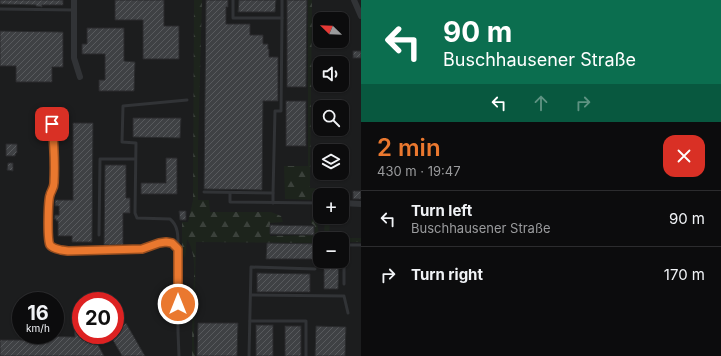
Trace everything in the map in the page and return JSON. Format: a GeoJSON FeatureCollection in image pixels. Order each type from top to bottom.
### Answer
{"type":"FeatureCollection","features":[{"type":"Feature","properties":{"kind":"street"},"geometry":{"type":"LineString","coordinates":[[74,0],[74,58],[80,78]]}},
{"type":"Feature","properties":{"kind":"street"},"geometry":{"type":"LineString","coordinates":[[354,0],[361,16]]}},
{"type":"Feature","properties":{"kind":"street"},"geometry":{"type":"LineString","coordinates":[[349,203],[361,204]]}},
{"type":"Feature","properties":{"kind":"lane"},"geometry":{"type":"LineString","coordinates":[[233,0],[233,18],[282,18]]}},
{"type":"Feature","properties":{"kind":"lane"},"geometry":{"type":"LineString","coordinates":[[273,203],[274,111],[280,111],[282,0]]}},
{"type":"Feature","properties":{"kind":"lane"},"geometry":{"type":"LineString","coordinates":[[0,9],[74,10]]}},
{"type":"Feature","properties":{"kind":"lane"},"geometry":{"type":"LineString","coordinates":[[179,356],[177,228],[170,219],[137,218],[135,213],[136,143],[122,142],[123,106],[187,100]]}},
{"type":"Feature","properties":{"kind":"lane"},"geometry":{"type":"LineString","coordinates":[[52,124],[54,146],[54,186],[50,195],[50,245],[54,248],[68,251],[142,249],[166,242],[172,243],[178,249]]}},
{"type":"Feature","properties":{"kind":"lane"},"geometry":{"type":"LineString","coordinates":[[99,235],[100,158],[136,159]]}},
{"type":"Feature","properties":{"kind":"lane"},"geometry":{"type":"LineString","coordinates":[[204,192],[274,193]]}},
{"type":"Feature","properties":{"kind":"lane"},"geometry":{"type":"LineString","coordinates":[[230,193],[230,202],[313,203]]}},
{"type":"Feature","properties":{"kind":"lane"},"geometry":{"type":"LineString","coordinates":[[344,284],[344,245],[361,245]]}},
{"type":"Feature","properties":{"kind":"lane"},"geometry":{"type":"LineString","coordinates":[[249,356],[251,268],[313,268]]}},
{"type":"Feature","properties":{"kind":"lane"},"geometry":{"type":"LineString","coordinates":[[251,295],[344,296],[348,313]]}},
{"type":"Feature","properties":{"kind":"lane"},"geometry":{"type":"LineString","coordinates":[[250,321],[306,321],[306,356]]}},
{"type":"Feature","properties":{"kind":"shaded area"},"geometry":{"type":"Polygon","coordinates":[[[0,0],[361,0],[361,356],[0,356],[0,0]]]}},
{"type":"Feature","properties":{"kind":"green space"},"geometry":{"type":"Polygon","coordinates":[[[194,0],[202,0],[198,200],[209,200],[210,212],[271,212],[281,216],[283,222],[270,223],[270,236],[313,235],[313,243],[196,242],[195,356],[192,356],[194,261],[193,253],[187,239],[185,258],[182,252],[182,222],[188,222],[193,200],[194,0]]]}},
{"type":"Feature","properties":{"kind":"green space"},"geometry":{"type":"Polygon","coordinates":[[[308,0],[312,0],[310,188],[313,188],[313,200],[285,199],[284,166],[308,166],[308,0]]]}},
{"type":"Feature","properties":{"kind":"green space"},"geometry":{"type":"Polygon","coordinates":[[[312,219],[313,224],[317,224],[318,232],[314,232],[315,226],[311,223],[312,219]]]}},
{"type":"Feature","properties":{"kind":"green space"},"geometry":{"type":"Polygon","coordinates":[[[325,224],[330,224],[329,232],[324,232],[325,224]]]}},
{"type":"Feature","properties":{"kind":"green space"},"geometry":{"type":"Polygon","coordinates":[[[349,238],[361,238],[361,242],[349,242],[349,238]]]}},
{"type":"Feature","properties":{"kind":"building"},"geometry":{"type":"Polygon","coordinates":[[[0,0],[63,0],[63,5],[42,5],[42,7],[36,5],[0,4],[0,0]]]}},
{"type":"Feature","properties":{"kind":"building"},"geometry":{"type":"Polygon","coordinates":[[[115,0],[164,0],[164,26],[179,26],[179,59],[143,59],[143,20],[115,20],[115,0]]]}},
{"type":"Feature","properties":{"kind":"building"},"geometry":{"type":"Polygon","coordinates":[[[206,0],[228,0],[228,7],[226,7],[226,24],[250,24],[250,35],[263,35],[263,44],[268,44],[269,57],[278,57],[278,101],[263,101],[262,190],[204,189],[206,0]]]}},
{"type":"Feature","properties":{"kind":"building"},"geometry":{"type":"Polygon","coordinates":[[[239,0],[276,0],[275,12],[238,12],[239,0]]]}},
{"type":"Feature","properties":{"kind":"building"},"geometry":{"type":"Polygon","coordinates":[[[287,0],[307,0],[306,87],[287,87],[287,0]]]}},
{"type":"Feature","properties":{"kind":"building"},"geometry":{"type":"Polygon","coordinates":[[[87,28],[124,28],[124,61],[135,62],[134,91],[99,91],[99,80],[105,80],[105,54],[82,54],[82,44],[87,44],[87,28]]]}},
{"type":"Feature","properties":{"kind":"building"},"geometry":{"type":"Polygon","coordinates":[[[0,31],[63,32],[63,67],[52,67],[52,82],[16,82],[16,66],[0,66],[0,31]]]}},
{"type":"Feature","properties":{"kind":"building"},"geometry":{"type":"Polygon","coordinates":[[[353,51],[361,51],[361,58],[353,58],[353,51]]]}},
{"type":"Feature","properties":{"kind":"building"},"geometry":{"type":"Polygon","coordinates":[[[286,101],[306,101],[306,146],[286,146],[286,101]]]}},
{"type":"Feature","properties":{"kind":"building"},"geometry":{"type":"Polygon","coordinates":[[[133,118],[181,118],[180,138],[133,137],[133,118]]]}},
{"type":"Feature","properties":{"kind":"building"},"geometry":{"type":"Polygon","coordinates":[[[73,123],[93,123],[92,242],[72,242],[72,236],[58,236],[58,221],[54,219],[55,215],[59,215],[59,206],[55,206],[55,200],[73,200],[73,123]]]}},
{"type":"Feature","properties":{"kind":"building"},"geometry":{"type":"Polygon","coordinates":[[[6,144],[17,144],[17,153],[15,156],[6,156],[6,144]]]}},
{"type":"Feature","properties":{"kind":"building"},"geometry":{"type":"Polygon","coordinates":[[[166,158],[177,158],[177,194],[141,194],[141,183],[166,183],[166,158]]]}},
{"type":"Feature","properties":{"kind":"building"},"geometry":{"type":"Polygon","coordinates":[[[8,163],[13,163],[13,171],[7,170],[8,163]]]}},
{"type":"Feature","properties":{"kind":"building"},"geometry":{"type":"Polygon","coordinates":[[[105,165],[126,165],[126,198],[130,198],[130,213],[123,213],[123,245],[104,245],[105,165]]]}},
{"type":"Feature","properties":{"kind":"building"},"geometry":{"type":"Polygon","coordinates":[[[353,191],[361,191],[361,199],[353,199],[353,191]]]}},
{"type":"Feature","properties":{"kind":"building"},"geometry":{"type":"Polygon","coordinates":[[[179,211],[186,211],[186,220],[180,220],[179,211]]]}},
{"type":"Feature","properties":{"kind":"building"},"geometry":{"type":"Polygon","coordinates":[[[270,225],[314,226],[313,235],[270,234],[270,225]]]}},
{"type":"Feature","properties":{"kind":"building"},"geometry":{"type":"Polygon","coordinates":[[[267,243],[313,244],[313,259],[266,259],[267,243]]]}},
{"type":"Feature","properties":{"kind":"building"},"geometry":{"type":"Polygon","coordinates":[[[324,268],[339,268],[338,289],[324,289],[324,268]]]}},
{"type":"Feature","properties":{"kind":"building"},"geometry":{"type":"Polygon","coordinates":[[[257,273],[310,274],[310,292],[257,292],[257,273]]]}},
{"type":"Feature","properties":{"kind":"building"},"geometry":{"type":"Polygon","coordinates":[[[126,323],[145,356],[122,356],[115,344],[124,344],[124,324],[126,323]]]}},
{"type":"Feature","properties":{"kind":"building"},"geometry":{"type":"Polygon","coordinates":[[[198,323],[238,323],[237,356],[197,356],[198,323]]]}},
{"type":"Feature","properties":{"kind":"building"},"geometry":{"type":"Polygon","coordinates":[[[256,325],[273,325],[273,356],[256,356],[256,325]]]}},
{"type":"Feature","properties":{"kind":"building"},"geometry":{"type":"Polygon","coordinates":[[[285,326],[301,326],[301,356],[285,356],[285,326]]]}},
{"type":"Feature","properties":{"kind":"building"},"geometry":{"type":"Polygon","coordinates":[[[316,326],[346,327],[345,356],[315,356],[316,326]]]}},
{"type":"Feature","properties":{"kind":"building"},"geometry":{"type":"Polygon","coordinates":[[[64,337],[72,337],[72,344],[98,344],[104,356],[0,356],[0,340],[12,340],[12,344],[64,344],[64,337]]]}},
{"type":"Feature","properties":{"kind":"route"},"geometry":{"type":"LineString","coordinates":[[52,124],[54,146],[54,186],[50,195],[50,245],[54,248],[68,251],[142,249],[163,242],[172,243],[178,249],[178,304]]}}]}
